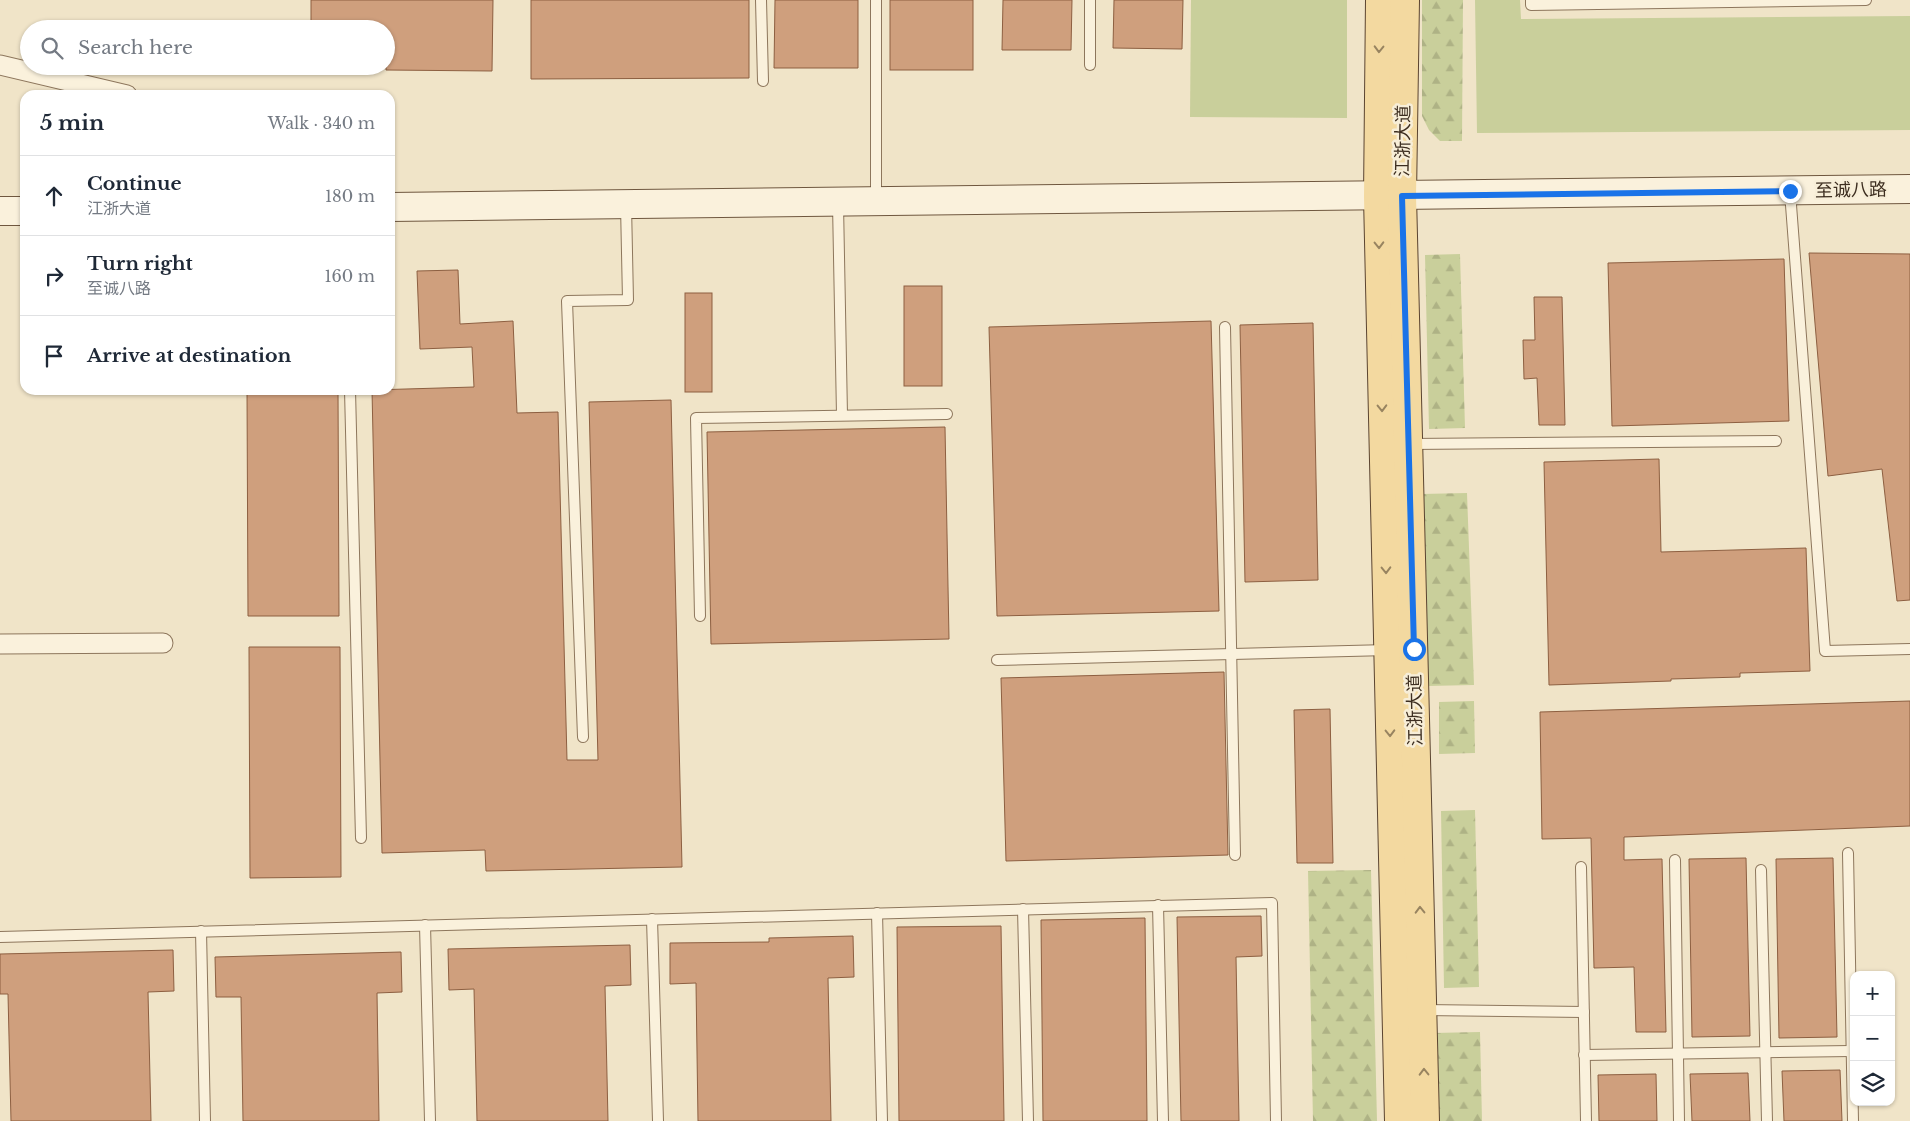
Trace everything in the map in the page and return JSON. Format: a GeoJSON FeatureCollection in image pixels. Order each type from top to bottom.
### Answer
{"type":"FeatureCollection","features":[{"type":"Feature","properties":{"kind":"main road","name":"江浙大道"},"geometry":{"type":"LineString","coordinates":[[1380,0],[1390,196],[1408,444],[1401,650],[1423,1010],[1426,1121]]}},
{"type":"Feature","properties":{"kind":"main road","name":"江浙大道"},"geometry":{"type":"LineString","coordinates":[[1399,1121],[1401,650],[1390,196],[1405,0]]}},
{"type":"Feature","properties":{"kind":"main road","name":"至诚八路"},"geometry":{"type":"LineString","coordinates":[[395,207],[1910,189]]}},
{"type":"Feature","properties":{"kind":"main road"},"geometry":{"type":"LineString","coordinates":[[0,212],[20,211]]}},
{"type":"Feature","properties":{"kind":"street"},"geometry":{"type":"LineString","coordinates":[[0,65],[20,70]]}},
{"type":"Feature","properties":{"kind":"street"},"geometry":{"type":"LineString","coordinates":[[42,75],[105,90]]}},
{"type":"Feature","properties":{"kind":"street"},"geometry":{"type":"LineString","coordinates":[[0,644],[163,643]]}},
{"type":"Feature","properties":{"kind":"lane"},"geometry":{"type":"LineString","coordinates":[[761,0],[763,82]]}},
{"type":"Feature","properties":{"kind":"lane"},"geometry":{"type":"LineString","coordinates":[[876,0],[876,202]]}},
{"type":"Feature","properties":{"kind":"lane"},"geometry":{"type":"LineString","coordinates":[[1090,0],[1090,65]]}},
{"type":"Feature","properties":{"kind":"lane"},"geometry":{"type":"LineString","coordinates":[[1531,0],[1531,5],[1866,0]]}},
{"type":"Feature","properties":{"kind":"lane"},"geometry":{"type":"LineString","coordinates":[[1790,191],[1825,651],[1910,650]]}},
{"type":"Feature","properties":{"kind":"lane"},"geometry":{"type":"LineString","coordinates":[[838,203],[842,415]]}},
{"type":"Feature","properties":{"kind":"lane"},"geometry":{"type":"LineString","coordinates":[[583,737],[567,300],[628,300],[626,205]]}},
{"type":"Feature","properties":{"kind":"lane"},"geometry":{"type":"LineString","coordinates":[[1225,326],[1235,855]]}},
{"type":"Feature","properties":{"kind":"lane"},"geometry":{"type":"LineString","coordinates":[[350,395],[361,838]]}},
{"type":"Feature","properties":{"kind":"lane"},"geometry":{"type":"LineString","coordinates":[[700,616],[696,418],[947,414]]}},
{"type":"Feature","properties":{"kind":"lane"},"geometry":{"type":"LineString","coordinates":[[1408,444],[1776,441]]}},
{"type":"Feature","properties":{"kind":"lane"},"geometry":{"type":"LineString","coordinates":[[997,660],[1401,650]]}},
{"type":"Feature","properties":{"kind":"lane"},"geometry":{"type":"LineString","coordinates":[[1848,854],[1850,1016]]}},
{"type":"Feature","properties":{"kind":"lane"},"geometry":{"type":"LineString","coordinates":[[1675,860],[1680,1121]]}},
{"type":"Feature","properties":{"kind":"lane"},"geometry":{"type":"LineString","coordinates":[[1581,867],[1586,1121]]}},
{"type":"Feature","properties":{"kind":"lane"},"geometry":{"type":"LineString","coordinates":[[1762,870],[1767,1121]]}},
{"type":"Feature","properties":{"kind":"lane"},"geometry":{"type":"LineString","coordinates":[[0,936],[1272,902],[1276,1121]]}},
{"type":"Feature","properties":{"kind":"lane"},"geometry":{"type":"LineString","coordinates":[[1158,905],[1163,1121]]}},
{"type":"Feature","properties":{"kind":"lane"},"geometry":{"type":"LineString","coordinates":[[1023,909],[1028,1121]]}},
{"type":"Feature","properties":{"kind":"lane"},"geometry":{"type":"LineString","coordinates":[[877,913],[882,1121]]}},
{"type":"Feature","properties":{"kind":"lane"},"geometry":{"type":"LineString","coordinates":[[652,919],[658,1121]]}},
{"type":"Feature","properties":{"kind":"lane"},"geometry":{"type":"LineString","coordinates":[[426,925],[430,1121]]}},
{"type":"Feature","properties":{"kind":"lane"},"geometry":{"type":"LineString","coordinates":[[201,931],[205,1121]]}},
{"type":"Feature","properties":{"kind":"lane"},"geometry":{"type":"LineString","coordinates":[[1423,1010],[1584,1012]]}},
{"type":"Feature","properties":{"kind":"lane"},"geometry":{"type":"LineString","coordinates":[[1584,1055],[1850,1051]]}},
{"type":"Feature","properties":{"kind":"lane"},"geometry":{"type":"LineString","coordinates":[[1851,1061],[1852,1121]]}},
{"type":"Feature","properties":{"kind":"green space"},"geometry":{"type":"Polygon","coordinates":[[[1191,0],[1347,0],[1347,118],[1190,117],[1191,0]]]}},
{"type":"Feature","properties":{"kind":"green space"},"geometry":{"type":"Polygon","coordinates":[[[1422,0],[1463,0],[1462,141],[1440,141],[1429,130],[1422,116],[1422,0]]]}},
{"type":"Feature","properties":{"kind":"green space"},"geometry":{"type":"Polygon","coordinates":[[[1475,0],[1520,0],[1521,19],[1910,16],[1910,130],[1477,133],[1475,0]]]}},
{"type":"Feature","properties":{"kind":"green space"},"geometry":{"type":"Polygon","coordinates":[[[1460,254],[1465,428],[1429,429],[1425,255],[1460,254]]]}},
{"type":"Feature","properties":{"kind":"green space"},"geometry":{"type":"Polygon","coordinates":[[[1467,493],[1474,685],[1427,686],[1421,494],[1467,493]]]}},
{"type":"Feature","properties":{"kind":"green space"},"geometry":{"type":"Polygon","coordinates":[[[1474,701],[1475,753],[1439,754],[1439,702],[1474,701]]]}},
{"type":"Feature","properties":{"kind":"green space"},"geometry":{"type":"Polygon","coordinates":[[[1475,810],[1479,987],[1444,988],[1441,811],[1475,810]]]}},
{"type":"Feature","properties":{"kind":"green space"},"geometry":{"type":"Polygon","coordinates":[[[1371,870],[1377,1121],[1313,1121],[1308,871],[1371,870]]]}},
{"type":"Feature","properties":{"kind":"green space"},"geometry":{"type":"Polygon","coordinates":[[[1480,1032],[1482,1121],[1435,1121],[1433,1033],[1480,1032]]]}},
{"type":"Feature","properties":{"kind":"building"},"geometry":{"type":"Polygon","coordinates":[[[311,0],[493,0],[492,71],[395,70],[395,20],[311,20],[311,0]]]}},
{"type":"Feature","properties":{"kind":"building"},"geometry":{"type":"Polygon","coordinates":[[[531,0],[749,0],[749,78],[531,79],[531,0]]]}},
{"type":"Feature","properties":{"kind":"building"},"geometry":{"type":"Polygon","coordinates":[[[775,0],[858,0],[858,68],[774,68],[775,0]]]}},
{"type":"Feature","properties":{"kind":"building"},"geometry":{"type":"Polygon","coordinates":[[[890,0],[973,0],[973,70],[890,70],[890,0]]]}},
{"type":"Feature","properties":{"kind":"building"},"geometry":{"type":"Polygon","coordinates":[[[1003,0],[1072,0],[1071,50],[1002,50],[1003,0]]]}},
{"type":"Feature","properties":{"kind":"building"},"geometry":{"type":"Polygon","coordinates":[[[1114,0],[1183,0],[1182,49],[1113,48],[1114,0]]]}},
{"type":"Feature","properties":{"kind":"building"},"geometry":{"type":"Polygon","coordinates":[[[1809,253],[1910,254],[1910,600],[1897,601],[1882,469],[1828,476],[1809,253]]]}},
{"type":"Feature","properties":{"kind":"building"},"geometry":{"type":"Polygon","coordinates":[[[1784,259],[1789,421],[1612,426],[1608,263],[1784,259]]]}},
{"type":"Feature","properties":{"kind":"building"},"geometry":{"type":"Polygon","coordinates":[[[458,270],[460,324],[513,321],[517,413],[558,412],[567,760],[598,760],[589,402],[671,400],[682,867],[486,871],[485,850],[382,853],[372,395],[395,395],[395,389],[474,387],[472,347],[420,349],[417,271],[458,270]]]}},
{"type":"Feature","properties":{"kind":"building"},"geometry":{"type":"Polygon","coordinates":[[[904,286],[942,286],[942,386],[904,386],[904,286]]]}},
{"type":"Feature","properties":{"kind":"building"},"geometry":{"type":"Polygon","coordinates":[[[685,293],[712,293],[712,392],[685,392],[685,293]]]}},
{"type":"Feature","properties":{"kind":"building"},"geometry":{"type":"Polygon","coordinates":[[[1534,297],[1562,297],[1565,425],[1539,425],[1537,378],[1524,379],[1523,340],[1535,340],[1534,297]]]}},
{"type":"Feature","properties":{"kind":"building"},"geometry":{"type":"Polygon","coordinates":[[[1211,321],[1219,611],[997,616],[989,327],[1211,321]]]}},
{"type":"Feature","properties":{"kind":"building"},"geometry":{"type":"Polygon","coordinates":[[[1313,323],[1318,580],[1245,582],[1240,325],[1313,323]]]}},
{"type":"Feature","properties":{"kind":"building"},"geometry":{"type":"Polygon","coordinates":[[[247,395],[338,395],[339,616],[248,616],[247,395]]]}},
{"type":"Feature","properties":{"kind":"building"},"geometry":{"type":"Polygon","coordinates":[[[945,427],[949,639],[711,644],[707,432],[945,427]]]}},
{"type":"Feature","properties":{"kind":"building"},"geometry":{"type":"Polygon","coordinates":[[[1659,459],[1661,552],[1806,548],[1810,671],[1740,673],[1740,677],[1671,679],[1671,681],[1549,685],[1544,462],[1659,459]]]}},
{"type":"Feature","properties":{"kind":"building"},"geometry":{"type":"Polygon","coordinates":[[[249,647],[340,647],[341,877],[250,878],[249,647]]]}},
{"type":"Feature","properties":{"kind":"building"},"geometry":{"type":"Polygon","coordinates":[[[1224,672],[1228,855],[1006,861],[1001,678],[1224,672]]]}},
{"type":"Feature","properties":{"kind":"building"},"geometry":{"type":"Polygon","coordinates":[[[1910,701],[1910,826],[1624,837],[1624,860],[1662,859],[1666,1032],[1636,1032],[1634,967],[1594,968],[1591,838],[1542,839],[1540,712],[1910,701]]]}},
{"type":"Feature","properties":{"kind":"building"},"geometry":{"type":"Polygon","coordinates":[[[1330,709],[1333,863],[1297,863],[1294,710],[1330,709]]]}},
{"type":"Feature","properties":{"kind":"building"},"geometry":{"type":"Polygon","coordinates":[[[1746,858],[1750,1036],[1692,1037],[1689,859],[1746,858]]]}},
{"type":"Feature","properties":{"kind":"building"},"geometry":{"type":"Polygon","coordinates":[[[1833,858],[1837,1037],[1779,1038],[1776,859],[1833,858]]]}},
{"type":"Feature","properties":{"kind":"building"},"geometry":{"type":"Polygon","coordinates":[[[1261,916],[1262,956],[1236,957],[1239,1121],[1181,1121],[1177,917],[1261,916]]]}},
{"type":"Feature","properties":{"kind":"building"},"geometry":{"type":"Polygon","coordinates":[[[1145,918],[1147,1121],[1043,1121],[1041,920],[1145,918]]]}},
{"type":"Feature","properties":{"kind":"building"},"geometry":{"type":"Polygon","coordinates":[[[1001,926],[1004,1121],[899,1121],[897,927],[1001,926]]]}},
{"type":"Feature","properties":{"kind":"building"},"geometry":{"type":"Polygon","coordinates":[[[853,936],[854,977],[828,978],[831,1121],[698,1121],[696,983],[670,984],[670,943],[769,942],[769,938],[853,936]]]}},
{"type":"Feature","properties":{"kind":"building"},"geometry":{"type":"Polygon","coordinates":[[[630,945],[631,985],[605,986],[608,1121],[477,1121],[474,989],[449,990],[448,949],[630,945]]]}},
{"type":"Feature","properties":{"kind":"building"},"geometry":{"type":"Polygon","coordinates":[[[173,950],[174,991],[148,992],[151,1121],[11,1121],[8,994],[0,994],[0,954],[173,950]]]}},
{"type":"Feature","properties":{"kind":"building"},"geometry":{"type":"Polygon","coordinates":[[[401,952],[402,992],[377,993],[379,1121],[243,1121],[241,997],[216,997],[215,957],[401,952]]]}},
{"type":"Feature","properties":{"kind":"building"},"geometry":{"type":"Polygon","coordinates":[[[1840,1070],[1842,1121],[1784,1121],[1782,1071],[1840,1070]]]}},
{"type":"Feature","properties":{"kind":"building"},"geometry":{"type":"Polygon","coordinates":[[[1748,1073],[1750,1121],[1692,1121],[1690,1074],[1748,1073]]]}},
{"type":"Feature","properties":{"kind":"building"},"geometry":{"type":"Polygon","coordinates":[[[1656,1074],[1657,1121],[1599,1121],[1598,1075],[1656,1074]]]}},
{"type":"Feature","properties":{"kind":"route"},"geometry":{"type":"LineString","coordinates":[[1414,649],[1402,196],[1790,191]]}}]}
